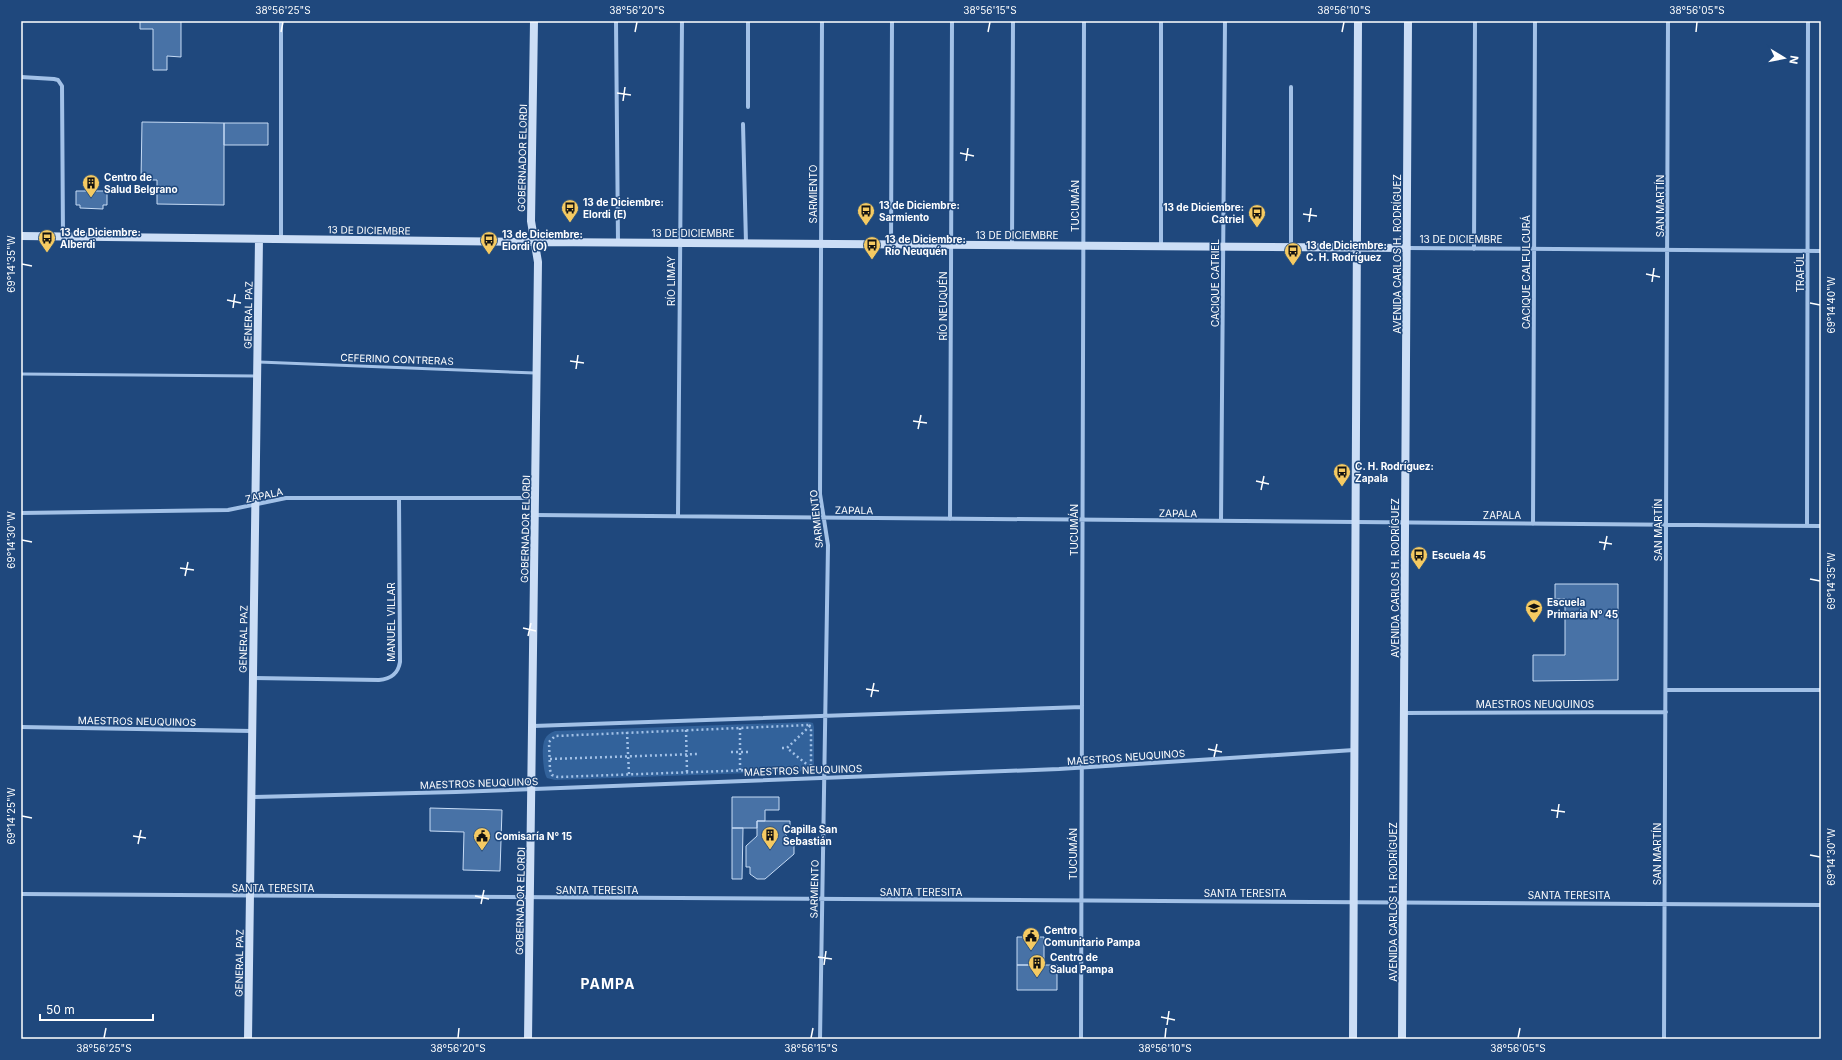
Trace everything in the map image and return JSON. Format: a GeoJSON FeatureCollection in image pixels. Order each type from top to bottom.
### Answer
{"type":"FeatureCollection","features":[{"type":"Feature","properties":{"kind":"street"},"geometry":{"type":"LineString","coordinates":[[281,21],[281,239]]}},
{"type":"Feature","properties":{"kind":"street","name":"GOBERNADOR ELORDI"},"geometry":{"type":"LineString","coordinates":[[528,1039],[538,258],[531,221],[534,21]]}},
{"type":"Feature","properties":{"kind":"street"},"geometry":{"type":"LineString","coordinates":[[616,21],[618,242]]}},
{"type":"Feature","properties":{"kind":"street","name":"RÍO LIMAY"},"geometry":{"type":"LineString","coordinates":[[678,516],[682,21]]}},
{"type":"Feature","properties":{"kind":"street"},"geometry":{"type":"LineString","coordinates":[[748,21],[748,107]]}},
{"type":"Feature","properties":{"kind":"street","name":"SARMIENTO"},"geometry":{"type":"LineString","coordinates":[[820,1039],[828,545],[820,494],[822,21]]}},
{"type":"Feature","properties":{"kind":"street"},"geometry":{"type":"LineString","coordinates":[[891,244],[892,21]]}},
{"type":"Feature","properties":{"kind":"street","name":"RÍO NEUQUÉN"},"geometry":{"type":"LineString","coordinates":[[950,519],[952,21]]}},
{"type":"Feature","properties":{"kind":"street"},"geometry":{"type":"LineString","coordinates":[[1012,245],[1013,21]]}},
{"type":"Feature","properties":{"kind":"street","name":"TUCUMÁN"},"geometry":{"type":"LineString","coordinates":[[1081,1039],[1084,21]]}},
{"type":"Feature","properties":{"kind":"street"},"geometry":{"type":"LineString","coordinates":[[1161,21],[1161,246]]}},
{"type":"Feature","properties":{"kind":"street","name":"CACIQUE CATRIEL"},"geometry":{"type":"LineString","coordinates":[[1221,521],[1225,21]]}},
{"type":"Feature","properties":{"kind":"street"},"geometry":{"type":"LineString","coordinates":[[1353,1039],[1358,21]]}},
{"type":"Feature","properties":{"kind":"street","name":"AVENIDA CARLOS H. RODRÍGUEZ"},"geometry":{"type":"LineString","coordinates":[[1402,1039],[1408,21]]}},
{"type":"Feature","properties":{"kind":"street"},"geometry":{"type":"LineString","coordinates":[[1474,249],[1475,21]]}},
{"type":"Feature","properties":{"kind":"street","name":"CACIQUE CALFULCURÁ"},"geometry":{"type":"LineString","coordinates":[[1533,524],[1535,21]]}},
{"type":"Feature","properties":{"kind":"street","name":"SAN MARTÍN"},"geometry":{"type":"LineString","coordinates":[[1664,1039],[1668,21]]}},
{"type":"Feature","properties":{"kind":"street","name":"TRAFÚL"},"geometry":{"type":"LineString","coordinates":[[1807,526],[1808,21]]}},
{"type":"Feature","properties":{"kind":"street"},"geometry":{"type":"LineString","coordinates":[[21,77],[54,79],[58,80],[62,86],[62,236]]}},
{"type":"Feature","properties":{"kind":"street"},"geometry":{"type":"LineString","coordinates":[[1291,87],[1291,247]]}},
{"type":"Feature","properties":{"kind":"street"},"geometry":{"type":"LineString","coordinates":[[743,124],[746,243]]}},
{"type":"Feature","properties":{"kind":"street","name":"13 DE DICIEMBRE"},"geometry":{"type":"LineString","coordinates":[[21,236],[535,242],[1821,251]]}},
{"type":"Feature","properties":{"kind":"street","name":"GENERAL PAZ"},"geometry":{"type":"LineString","coordinates":[[248,1039],[259,239]]}},
{"type":"Feature","properties":{"kind":"street","name":"ZAPALA"},"geometry":{"type":"LineString","coordinates":[[21,513],[228,510],[281,498],[535,498]]}},
{"type":"Feature","properties":{"kind":"street","name":"MANUEL VILLAR"},"geometry":{"type":"LineString","coordinates":[[253,678],[379,680],[394,675],[398,671],[400,662],[399,498]]}},
{"type":"Feature","properties":{"kind":"street","name":"ZAPALA"},"geometry":{"type":"LineString","coordinates":[[535,515],[1821,526]]}},
{"type":"Feature","properties":{"kind":"street"},"geometry":{"type":"LineString","coordinates":[[1666,690],[1821,690]]}},
{"type":"Feature","properties":{"kind":"street"},"geometry":{"type":"LineString","coordinates":[[532,726],[1082,707]]}},
{"type":"Feature","properties":{"kind":"street","name":"MAESTROS NEUQUINOS"},"geometry":{"type":"LineString","coordinates":[[1404,713],[1666,712]]}},
{"type":"Feature","properties":{"kind":"street","name":"MAESTROS NEUQUINOS"},"geometry":{"type":"LineString","coordinates":[[21,727],[252,731]]}},
{"type":"Feature","properties":{"kind":"street","name":"MAESTROS NEUQUINOS"},"geometry":{"type":"LineString","coordinates":[[252,797],[532,789],[1082,767],[1354,750]]}},
{"type":"Feature","properties":{"kind":"street","name":"SANTA TERESITA"},"geometry":{"type":"LineString","coordinates":[[21,894],[1821,904]]}},
{"type":"Feature","properties":{"kind":"lane","name":"CEFERINO CONTRERAS"},"geometry":{"type":"LineString","coordinates":[[257,362],[537,373]]}},
{"type":"Feature","properties":{"kind":"lane"},"geometry":{"type":"LineString","coordinates":[[21,374],[257,376]]}},
{"type":"Feature","properties":{"kind":"path"},"geometry":{"type":"LineString","coordinates":[[810,726],[555,736],[549,742],[550,772],[556,777],[810,767]]}},
{"type":"Feature","properties":{"kind":"path"},"geometry":{"type":"LineString","coordinates":[[787,748],[810,726]]}},
{"type":"Feature","properties":{"kind":"path"},"geometry":{"type":"LineString","coordinates":[[810,726],[810,767]]}},
{"type":"Feature","properties":{"kind":"path"},"geometry":{"type":"LineString","coordinates":[[740,728],[740,770]]}},
{"type":"Feature","properties":{"kind":"path"},"geometry":{"type":"LineString","coordinates":[[686,730],[687,772]]}},
{"type":"Feature","properties":{"kind":"path"},"geometry":{"type":"LineString","coordinates":[[627,732],[629,774]]}},
{"type":"Feature","properties":{"kind":"path"},"geometry":{"type":"LineString","coordinates":[[782,748],[787,748],[810,767]]}},
{"type":"Feature","properties":{"kind":"path"},"geometry":{"type":"LineString","coordinates":[[731,752],[749,752]]}},
{"type":"Feature","properties":{"kind":"path"},"geometry":{"type":"LineString","coordinates":[[550,759],[698,754]]}},
{"type":"Feature","properties":{"kind":"shaded area"},"geometry":{"type":"Polygon","coordinates":[[[813,723],[814,727],[814,764],[813,768],[809,771],[555,780],[547,778],[544,770],[544,742],[550,733],[555,731],[813,723]]]}},
{"type":"Feature","properties":{"kind":"building"},"geometry":{"type":"Polygon","coordinates":[[[140,21],[181,21],[181,57],[167,56],[167,70],[153,70],[153,29],[140,29],[140,21]]]}},
{"type":"Feature","properties":{"kind":"building"},"geometry":{"type":"Polygon","coordinates":[[[142,122],[224,123],[224,205],[157,204],[157,180],[141,180],[142,122]]]}},
{"type":"Feature","properties":{"kind":"building"},"geometry":{"type":"Polygon","coordinates":[[[224,123],[268,123],[268,145],[224,145],[224,123]]]}},
{"type":"Feature","properties":{"kind":"building","name":"Centro de Salud Belgrano"},"geometry":{"type":"Polygon","coordinates":[[[76,191],[107,191],[107,205],[103,205],[103,209],[80,208],[80,205],[76,205],[76,191]]]}},
{"type":"Feature","properties":{"kind":"building"},"geometry":{"type":"Polygon","coordinates":[[[1555,584],[1618,584],[1618,680],[1533,681],[1533,655],[1565,655],[1565,599],[1555,599],[1555,584]]]}},
{"type":"Feature","properties":{"kind":"building"},"geometry":{"type":"Polygon","coordinates":[[[732,797],[779,797],[779,810],[765,810],[765,821],[757,821],[757,828],[732,828],[732,797]]]}},
{"type":"Feature","properties":{"kind":"building","name":"Comisaría N° 15"},"geometry":{"type":"Polygon","coordinates":[[[430,808],[502,810],[500,871],[463,870],[464,832],[430,831],[430,808]]]}},
{"type":"Feature","properties":{"kind":"building","name":"Capilla San Sebastián"},"geometry":{"type":"Polygon","coordinates":[[[757,821],[790,821],[790,827],[785,827],[783,831],[794,845],[794,854],[765,879],[757,879],[750,874],[750,867],[746,867],[746,846],[757,836],[757,821]]]}},
{"type":"Feature","properties":{"kind":"building"},"geometry":{"type":"Polygon","coordinates":[[[732,828],[743,828],[742,879],[732,879],[732,828]]]}},
{"type":"Feature","properties":{"kind":"building","name":"Centro Comunitario Pampa"},"geometry":{"type":"Polygon","coordinates":[[[1017,937],[1044,937],[1044,965],[1017,965],[1017,937]]]}},
{"type":"Feature","properties":{"kind":"building","name":"Centro de Salud Pampa"},"geometry":{"type":"Polygon","coordinates":[[[1017,965],[1057,965],[1057,990],[1017,990],[1017,965]]]}},
{"type":"Feature","properties":{"kind":"place","name":"Centro de Salud Belgrano"},"geometry":{"type":"Point","coordinates":[91,198]}},
{"type":"Feature","properties":{"kind":"place","name":"13 de Diciembre: Elordi (E)"},"geometry":{"type":"Point","coordinates":[570,223]}},
{"type":"Feature","properties":{"kind":"place","name":"13 de Diciembre: Sarmiento"},"geometry":{"type":"Point","coordinates":[866,226]}},
{"type":"Feature","properties":{"kind":"place","name":"13 de Diciembre: Catriel"},"geometry":{"type":"Point","coordinates":[1257,228]}},
{"type":"Feature","properties":{"kind":"place","name":"13 de Diciembre: Alberdi"},"geometry":{"type":"Point","coordinates":[47,253]}},
{"type":"Feature","properties":{"kind":"place","name":"13 de Diciembre: Elordi (O)"},"geometry":{"type":"Point","coordinates":[489,255]}},
{"type":"Feature","properties":{"kind":"place","name":"13 de Diciembre: Río Neuquén"},"geometry":{"type":"Point","coordinates":[872,260]}},
{"type":"Feature","properties":{"kind":"place","name":"13 de Diciembre: C. H. Rodríguez"},"geometry":{"type":"Point","coordinates":[1293,266]}},
{"type":"Feature","properties":{"kind":"place","name":"C. H. Rodríguez: Zapala"},"geometry":{"type":"Point","coordinates":[1342,487]}},
{"type":"Feature","properties":{"kind":"place","name":"Escuela 45"},"geometry":{"type":"Point","coordinates":[1419,570]}},
{"type":"Feature","properties":{"kind":"place","name":"Escuela Primaria N° 45"},"geometry":{"type":"Point","coordinates":[1534,623]}},
{"type":"Feature","properties":{"kind":"place","name":"Capilla San Sebastián"},"geometry":{"type":"Point","coordinates":[770,850]}},
{"type":"Feature","properties":{"kind":"place","name":"Comisaría N° 15"},"geometry":{"type":"Point","coordinates":[482,851]}},
{"type":"Feature","properties":{"kind":"place","name":"Centro Comunitario Pampa"},"geometry":{"type":"Point","coordinates":[1031,951]}},
{"type":"Feature","properties":{"kind":"place","name":"Centro de Salud Pampa"},"geometry":{"type":"Point","coordinates":[1037,978]}},
{"type":"Feature","properties":{"kind":"district","name":"PAMPA"},"geometry":{"type":"Point","coordinates":[608,984]}}]}
